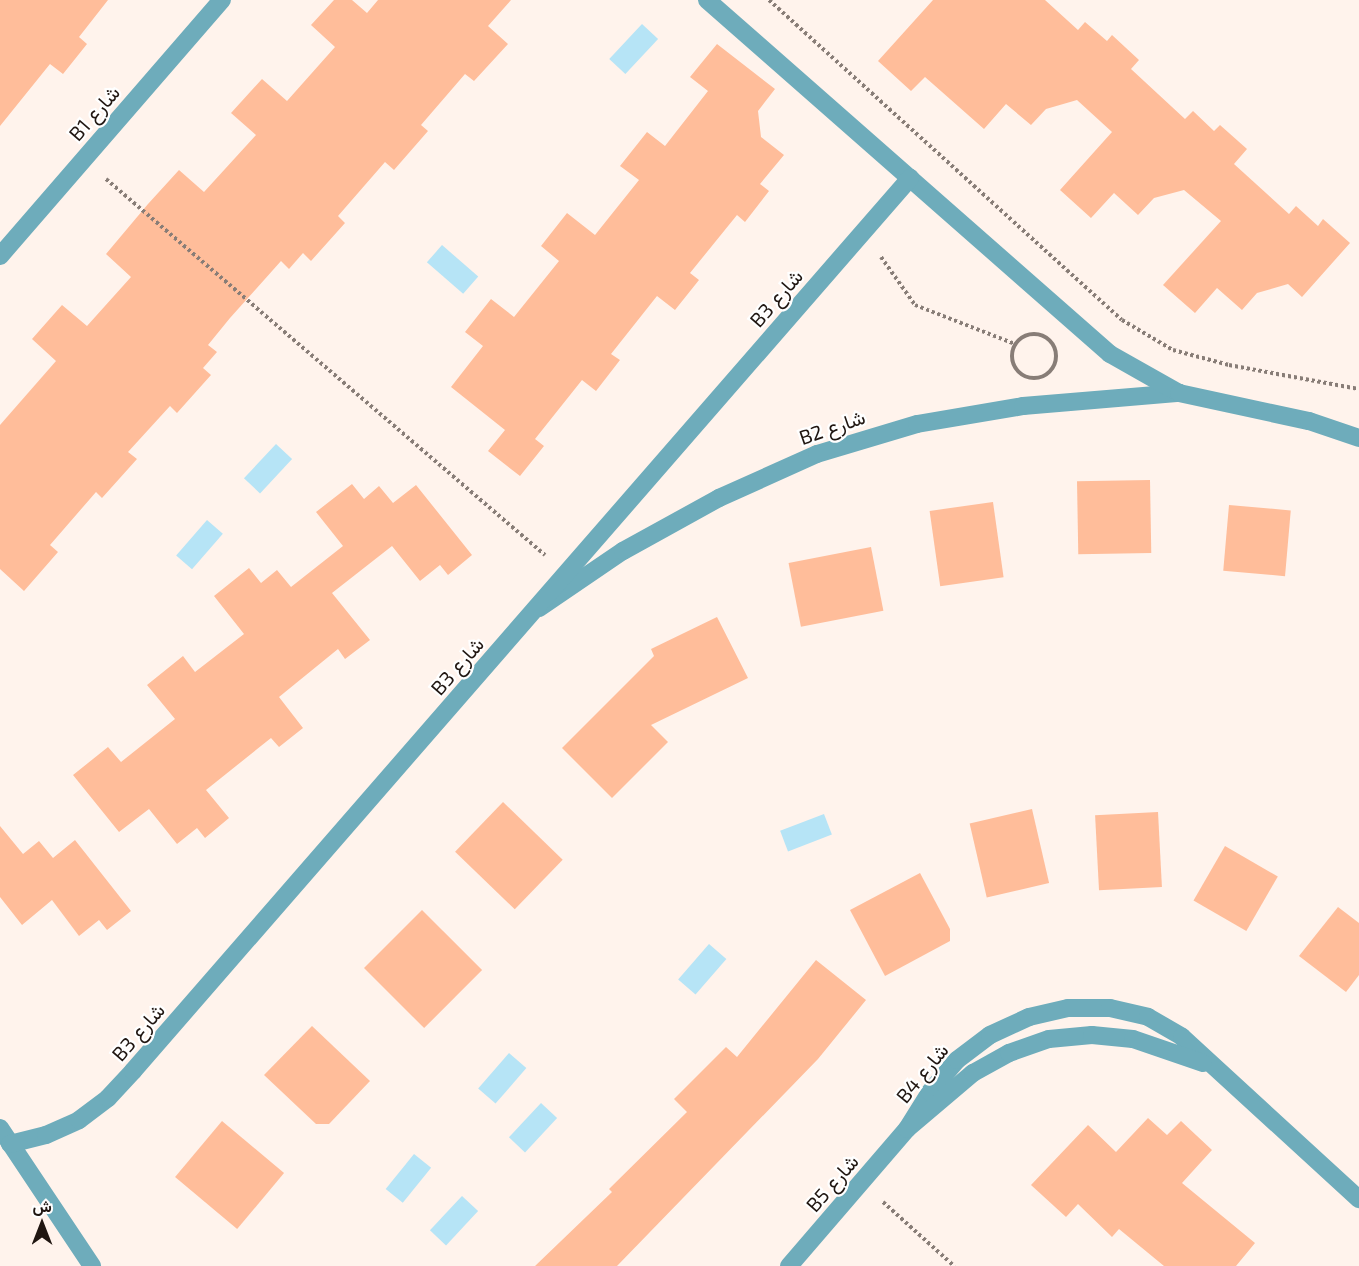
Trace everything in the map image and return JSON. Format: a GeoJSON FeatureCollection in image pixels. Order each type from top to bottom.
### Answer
{"type":"FeatureCollection","features":[{"type":"Feature","properties":{"kind":"street","name":"B1 شارع"},"geometry":{"type":"LineString","coordinates":[[0,256],[222,0]]}},
{"type":"Feature","properties":{"kind":"street","name":"B2 شارع"},"geometry":{"type":"LineString","coordinates":[[707,0],[1110,354],[1179,393]]}},
{"type":"Feature","properties":{"kind":"street","name":"B3 شارع"},"geometry":{"type":"LineString","coordinates":[[10,1144],[46,1135],[79,1120],[108,1098],[910,178]]}},
{"type":"Feature","properties":{"kind":"street","name":"B2 شارع"},"geometry":{"type":"LineString","coordinates":[[535,610],[623,551],[719,498],[817,454],[917,424],[1011,408],[1101,397],[1179,393],[1309,421],[1359,438]]}},
{"type":"Feature","properties":{"kind":"street","name":"B4 شارع"},"geometry":{"type":"LineString","coordinates":[[907,1129],[930,1092],[957,1060],[990,1035],[1029,1017],[1068,1008],[1110,1008],[1148,1017],[1182,1037],[1210,1066],[1359,1199]]}},
{"type":"Feature","properties":{"kind":"street","name":"B4 شارع"},"geometry":{"type":"LineString","coordinates":[[907,1129],[972,1073],[1009,1053],[1049,1039],[1092,1035],[1133,1039],[1210,1066]]}},
{"type":"Feature","properties":{"kind":"street"},"geometry":{"type":"LineString","coordinates":[[0,1128],[92,1266]]}},
{"type":"Feature","properties":{"kind":"street","name":"B5 شارع"},"geometry":{"type":"LineString","coordinates":[[789,1266],[907,1129]]}},
{"type":"Feature","properties":{"kind":"path"},"geometry":{"type":"LineString","coordinates":[[769,0],[1122,320],[1173,350],[1229,365],[1359,388]]}},
{"type":"Feature","properties":{"kind":"path"},"geometry":{"type":"LineString","coordinates":[[83,159],[566,573]]}},
{"type":"Feature","properties":{"kind":"path"},"geometry":{"type":"LineString","coordinates":[[862,234],[915,304],[1016,344]]}},
{"type":"Feature","properties":{"kind":"path"},"geometry":{"type":"LineString","coordinates":[[1026,335],[1040,335],[1052,342],[1057,356],[1053,369],[1042,378],[1028,378],[1016,370],[1012,357],[1016,344],[1026,335]]}},
{"type":"Feature","properties":{"kind":"path"},"geometry":{"type":"LineString","coordinates":[[862,1183],[954,1266]]}},
{"type":"Feature","properties":{"kind":"water"},"geometry":{"type":"Polygon","coordinates":[[[642,24],[658,39],[625,74],[609,59],[642,24]]]}},
{"type":"Feature","properties":{"kind":"water"},"geometry":{"type":"Polygon","coordinates":[[[442,245],[478,276],[463,294],[427,262],[442,245]]]}},
{"type":"Feature","properties":{"kind":"water"},"geometry":{"type":"Polygon","coordinates":[[[276,444],[292,459],[260,493],[244,478],[276,444]]]}},
{"type":"Feature","properties":{"kind":"water"},"geometry":{"type":"Polygon","coordinates":[[[207,520],[223,534],[192,569],[176,555],[207,520]]]}},
{"type":"Feature","properties":{"kind":"water"},"geometry":{"type":"Polygon","coordinates":[[[824,814],[832,835],[788,851],[780,831],[824,814]]]}},
{"type":"Feature","properties":{"kind":"water"},"geometry":{"type":"Polygon","coordinates":[[[709,944],[726,959],[696,995],[678,979],[709,944]]]}},
{"type":"Feature","properties":{"kind":"water"},"geometry":{"type":"Polygon","coordinates":[[[509,1053],[526,1068],[496,1104],[478,1088],[509,1053]]]}},
{"type":"Feature","properties":{"kind":"water"},"geometry":{"type":"Polygon","coordinates":[[[541,1103],[557,1118],[525,1152],[509,1137],[541,1103]]]}},
{"type":"Feature","properties":{"kind":"water"},"geometry":{"type":"Polygon","coordinates":[[[414,1154],[431,1168],[403,1203],[386,1189],[414,1154]]]}},
{"type":"Feature","properties":{"kind":"water"},"geometry":{"type":"Polygon","coordinates":[[[462,1196],[478,1211],[446,1245],[430,1230],[462,1196]]]}},
{"type":"Feature","properties":{"kind":"building"},"geometry":{"type":"Polygon","coordinates":[[[0,0],[108,0],[79,37],[87,44],[63,74],[50,64],[0,126],[0,0]]]}},
{"type":"Feature","properties":{"kind":"building"},"geometry":{"type":"Polygon","coordinates":[[[334,0],[352,0],[367,13],[378,0],[511,0],[488,26],[508,44],[474,81],[465,74],[421,125],[428,131],[394,170],[385,162],[338,216],[345,223],[311,261],[303,253],[289,269],[281,261],[230,318],[208,345],[217,352],[203,368],[211,375],[177,413],[170,406],[128,452],[137,459],[102,498],[96,492],[50,545],[58,552],[24,591],[0,569],[0,425],[56,361],[32,339],[62,305],[87,326],[131,277],[106,254],[179,170],[204,192],[256,135],[231,113],[262,79],[287,101],[335,47],[311,25],[334,0]]]}},
{"type":"Feature","properties":{"kind":"building"},"geometry":{"type":"Polygon","coordinates":[[[933,0],[1045,0],[1078,30],[1085,22],[1107,41],[1112,35],[1139,60],[1131,69],[1185,119],[1193,111],[1214,131],[1220,125],[1247,149],[1234,164],[1289,214],[1296,206],[1318,226],[1323,219],[1350,243],[1302,297],[1288,284],[1257,293],[1242,310],[1217,288],[1195,313],[1163,285],[1221,221],[1184,190],[1154,198],[1138,215],[1114,193],[1091,218],[1060,190],[1112,132],[1077,100],[1046,109],[1031,125],[1006,104],[984,129],[925,77],[911,91],[878,61],[933,0]]]}},
{"type":"Feature","properties":{"kind":"building"},"geometry":{"type":"Polygon","coordinates":[[[717,44],[775,89],[758,111],[761,137],[784,155],[760,184],[769,191],[745,222],[737,215],[690,273],[699,280],[675,310],[657,296],[611,354],[620,360],[596,391],[582,380],[535,439],[544,446],[520,476],[488,451],[505,430],[451,387],[483,346],[465,332],[491,299],[514,317],[559,261],[541,246],[567,213],[595,235],[639,180],[620,166],[647,132],[665,146],[708,91],[690,77],[717,44]]]}},
{"type":"Feature","properties":{"kind":"building"},"geometry":{"type":"Polygon","coordinates":[[[1150,480],[1151,553],[1078,554],[1077,481],[1150,480]]]}},
{"type":"Feature","properties":{"kind":"building"},"geometry":{"type":"Polygon","coordinates":[[[352,484],[364,499],[379,486],[393,503],[416,485],[472,555],[448,575],[440,565],[420,581],[392,546],[332,593],[370,640],[345,659],[338,649],[279,697],[303,728],[279,747],[271,738],[206,790],[229,818],[205,838],[197,828],[177,844],[149,809],[119,832],[73,775],[108,747],[121,762],[175,719],[147,685],[183,656],[195,672],[244,634],[214,596],[249,568],[261,583],[277,570],[291,587],[343,546],[316,512],[352,484]]]}},
{"type":"Feature","properties":{"kind":"building"},"geometry":{"type":"Polygon","coordinates":[[[993,502],[1004,577],[940,586],[930,511],[993,502]]]}},
{"type":"Feature","properties":{"kind":"building"},"geometry":{"type":"Polygon","coordinates":[[[1229,505],[1291,510],[1285,576],[1223,571],[1229,505]]]}},
{"type":"Feature","properties":{"kind":"building"},"geometry":{"type":"Polygon","coordinates":[[[871,547],[883,611],[801,627],[789,563],[871,547]]]}},
{"type":"Feature","properties":{"kind":"building"},"geometry":{"type":"Polygon","coordinates":[[[717,617],[748,678],[651,725],[668,742],[612,798],[562,748],[654,656],[651,649],[717,617]]]}},
{"type":"Feature","properties":{"kind":"building"},"geometry":{"type":"Polygon","coordinates":[[[503,802],[563,860],[515,909],[455,852],[503,802]]]}},
{"type":"Feature","properties":{"kind":"building"},"geometry":{"type":"Polygon","coordinates":[[[1032,809],[1049,883],[987,897],[970,823],[1032,809]]]}},
{"type":"Feature","properties":{"kind":"building"},"geometry":{"type":"Polygon","coordinates":[[[1158,812],[1162,887],[1099,890],[1095,815],[1158,812]]]}},
{"type":"Feature","properties":{"kind":"building"},"geometry":{"type":"Polygon","coordinates":[[[0,826],[23,854],[39,841],[53,858],[75,840],[131,911],[107,930],[99,920],[79,936],[52,900],[22,925],[0,897],[0,826]]]}},
{"type":"Feature","properties":{"kind":"building"},"geometry":{"type":"Polygon","coordinates":[[[1225,846],[1278,876],[1246,931],[1194,901],[1225,846]]]}},
{"type":"Feature","properties":{"kind":"building"},"geometry":{"type":"Polygon","coordinates":[[[920,873],[950,929],[950,941],[885,976],[850,910],[920,873]]]}},
{"type":"Feature","properties":{"kind":"building"},"geometry":{"type":"Polygon","coordinates":[[[1338,907],[1359,923],[1359,975],[1346,992],[1299,956],[1338,907]]]}},
{"type":"Feature","properties":{"kind":"building"},"geometry":{"type":"Polygon","coordinates":[[[422,910],[482,970],[424,1028],[364,968],[422,910]]]}},
{"type":"Feature","properties":{"kind":"building"},"geometry":{"type":"Polygon","coordinates":[[[816,960],[866,1000],[818,1059],[617,1266],[535,1266],[612,1192],[609,1189],[687,1112],[674,1099],[726,1047],[737,1057],[816,960]]]}},
{"type":"Feature","properties":{"kind":"building"},"geometry":{"type":"Polygon","coordinates":[[[312,1026],[370,1081],[329,1124],[316,1124],[264,1075],[312,1026]]]}},
{"type":"Feature","properties":{"kind":"building"},"geometry":{"type":"Polygon","coordinates":[[[1148,1118],[1167,1135],[1181,1121],[1212,1150],[1182,1183],[1255,1243],[1236,1266],[1164,1266],[1119,1229],[1112,1237],[1078,1204],[1066,1217],[1031,1185],[1088,1125],[1116,1152],[1148,1118]]]}},
{"type":"Feature","properties":{"kind":"building"},"geometry":{"type":"Polygon","coordinates":[[[222,1121],[284,1173],[237,1229],[175,1177],[222,1121]]]}}]}
